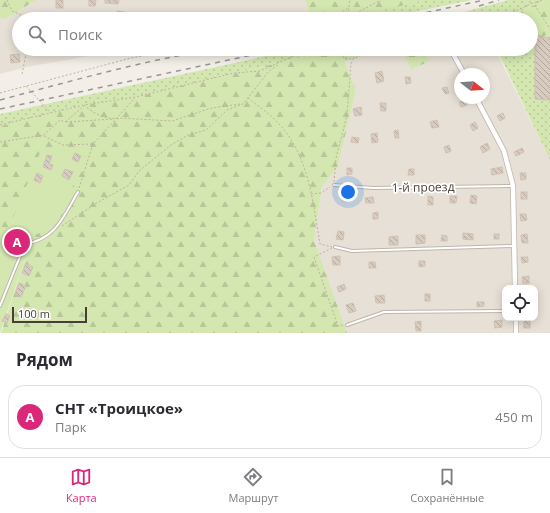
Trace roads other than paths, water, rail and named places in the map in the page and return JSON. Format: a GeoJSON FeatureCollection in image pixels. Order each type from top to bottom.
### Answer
{"type":"FeatureCollection","features":[{"type":"Feature","properties":{"kind":"street"},"geometry":{"type":"LineString","coordinates":[[454,56],[461,68]]}},
{"type":"Feature","properties":{"kind":"street"},"geometry":{"type":"LineString","coordinates":[[479,104],[504,151],[513,186],[515,285]]}},
{"type":"Feature","properties":{"kind":"street"},"geometry":{"type":"LineString","coordinates":[[516,321],[516,333]]}},
{"type":"Feature","properties":{"kind":"lane","name":"1-й проезд"},"geometry":{"type":"LineString","coordinates":[[334,185],[373,188],[513,186]]}},
{"type":"Feature","properties":{"kind":"lane"},"geometry":{"type":"LineString","coordinates":[[0,306],[25,244],[34,243],[55,231],[78,192]]}},
{"type":"Feature","properties":{"kind":"lane"},"geometry":{"type":"LineString","coordinates":[[335,247],[352,250],[515,246]]}},
{"type":"Feature","properties":{"kind":"lane"},"geometry":{"type":"LineString","coordinates":[[347,325],[384,312],[502,310]]}},
{"type":"Feature","properties":{"kind":"railway"},"geometry":{"type":"LineString","coordinates":[[429,12],[484,0]]}},
{"type":"Feature","properties":{"kind":"railway"},"geometry":{"type":"LineString","coordinates":[[479,6],[499,0]]}},
{"type":"Feature","properties":{"kind":"railway"},"geometry":{"type":"LineString","coordinates":[[0,100],[134,65],[178,56]]}},
{"type":"Feature","properties":{"kind":"railway"},"geometry":{"type":"LineString","coordinates":[[0,109],[247,56]]}},
{"type":"Feature","properties":{"kind":"place","name":"СНТ «Троицкое»"},"geometry":{"type":"Point","coordinates":[17,242]}}]}
